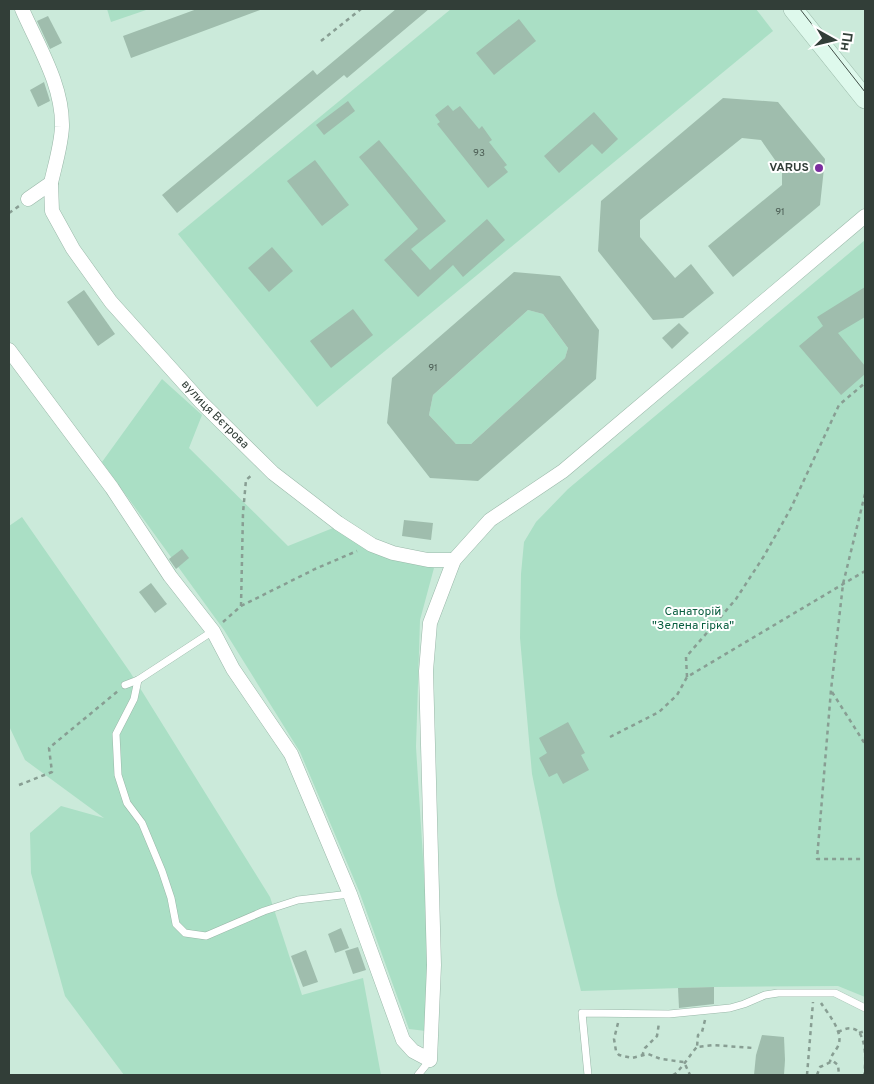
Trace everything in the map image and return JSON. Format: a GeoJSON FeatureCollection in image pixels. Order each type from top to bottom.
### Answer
{"type":"FeatureCollection","features":[{"type":"Feature","properties":{"kind":"street","name":"вулиця Вєтрова"},"geometry":{"type":"LineString","coordinates":[[22,9],[57,88],[62,109],[60,146],[51,184],[52,211],[73,249],[111,302],[201,402],[273,473],[338,523],[372,545],[393,553],[428,560],[454,560]]}},
{"type":"Feature","properties":{"kind":"street"},"geometry":{"type":"LineString","coordinates":[[793,9],[865,100]]}},
{"type":"Feature","properties":{"kind":"street"},"geometry":{"type":"LineString","coordinates":[[28,199],[51,184]]}},
{"type":"Feature","properties":{"kind":"street"},"geometry":{"type":"LineString","coordinates":[[9,350],[112,488],[170,576],[213,631],[233,669],[291,754],[350,894],[403,1040],[413,1052],[430,1060],[434,965],[426,670],[430,623],[454,560],[490,520],[563,471],[865,216]]}},
{"type":"Feature","properties":{"kind":"lane"},"geometry":{"type":"LineString","coordinates":[[125,685],[138,680],[213,631]]}},
{"type":"Feature","properties":{"kind":"lane"},"geometry":{"type":"LineString","coordinates":[[138,680],[134,699],[116,734],[118,775],[127,803],[142,823],[162,871],[171,898],[176,924],[185,933],[206,936],[264,911],[298,900],[350,894]]}},
{"type":"Feature","properties":{"kind":"lane"},"geometry":{"type":"LineString","coordinates":[[588,1075],[582,1013],[661,1014],[706,1011],[744,1004],[765,994],[835,993],[865,1008]]}},
{"type":"Feature","properties":{"kind":"lane"},"geometry":{"type":"LineString","coordinates":[[418,1075],[430,1060]]}},
{"type":"Feature","properties":{"kind":"path"},"geometry":{"type":"LineString","coordinates":[[321,41],[361,9]]}},
{"type":"Feature","properties":{"kind":"path"},"geometry":{"type":"LineString","coordinates":[[687,678],[686,657],[736,599],[764,556],[790,508],[839,405],[865,383]]}},
{"type":"Feature","properties":{"kind":"path"},"geometry":{"type":"LineString","coordinates":[[241,606],[243,513],[246,480],[257,470],[273,473]]}},
{"type":"Feature","properties":{"kind":"path"},"geometry":{"type":"LineString","coordinates":[[865,494],[843,584],[831,690],[817,859],[865,859]]}},
{"type":"Feature","properties":{"kind":"path"},"geometry":{"type":"LineString","coordinates":[[213,631],[241,606],[315,569],[372,545]]}},
{"type":"Feature","properties":{"kind":"path"},"geometry":{"type":"LineString","coordinates":[[610,737],[659,712],[677,695],[687,678],[865,571]]}},
{"type":"Feature","properties":{"kind":"path"},"geometry":{"type":"LineString","coordinates":[[19,785],[52,772],[49,748],[125,685]]}},
{"type":"Feature","properties":{"kind":"path"},"geometry":{"type":"LineString","coordinates":[[831,690],[865,744]]}},
{"type":"Feature","properties":{"kind":"path"},"geometry":{"type":"LineString","coordinates":[[814,994],[838,1032],[837,1049],[832,1054],[830,1062]]}},
{"type":"Feature","properties":{"kind":"path"},"geometry":{"type":"LineString","coordinates":[[807,1075],[810,1020],[814,994]]}},
{"type":"Feature","properties":{"kind":"path"},"geometry":{"type":"LineString","coordinates":[[674,1075],[679,1072],[684,1062],[697,1047],[698,1035],[702,1032],[706,1011]]}},
{"type":"Feature","properties":{"kind":"path"},"geometry":{"type":"LineString","coordinates":[[628,1014],[617,1024],[614,1039],[616,1051],[625,1057],[648,1054],[661,1059],[684,1062]]}},
{"type":"Feature","properties":{"kind":"path"},"geometry":{"type":"LineString","coordinates":[[642,1056],[645,1048],[657,1036],[661,1014]]}},
{"type":"Feature","properties":{"kind":"path"},"geometry":{"type":"LineString","coordinates":[[838,1032],[848,1028],[859,1033],[865,1049],[864,1075]]}},
{"type":"Feature","properties":{"kind":"path"},"geometry":{"type":"LineString","coordinates":[[859,1033],[865,1031]]}},
{"type":"Feature","properties":{"kind":"path"},"geometry":{"type":"LineString","coordinates":[[697,1047],[713,1045],[753,1048]]}},
{"type":"Feature","properties":{"kind":"path"},"geometry":{"type":"LineString","coordinates":[[817,1075],[820,1067],[833,1061],[838,1065],[839,1075]]}},
{"type":"Feature","properties":{"kind":"path"},"geometry":{"type":"LineString","coordinates":[[684,1062],[690,1075]]}},
{"type":"Feature","properties":{"kind":"green space"},"geometry":{"type":"Polygon","coordinates":[[[107,9],[149,9],[111,22],[107,9]]]}},
{"type":"Feature","properties":{"kind":"green space"},"geometry":{"type":"Polygon","coordinates":[[[451,9],[756,9],[773,31],[317,407],[178,234],[451,9]]]}},
{"type":"Feature","properties":{"kind":"green space","name":"Санаторій \"Зелена гірка\""},"geometry":{"type":"Polygon","coordinates":[[[865,240],[865,997],[838,986],[581,991],[557,895],[532,774],[520,638],[521,574],[524,542],[536,522],[568,489],[865,240]]]}},
{"type":"Feature","properties":{"kind":"green space"},"geometry":{"type":"Polygon","coordinates":[[[528,310],[543,314],[568,348],[565,358],[471,444],[456,444],[429,415],[433,395],[528,310]]]}},
{"type":"Feature","properties":{"kind":"green space"},"geometry":{"type":"Polygon","coordinates":[[[162,379],[202,415],[189,448],[288,546],[333,528],[381,554],[434,568],[420,620],[416,747],[431,985],[426,1031],[409,1029],[359,891],[300,752],[224,630],[102,462],[162,379]]]}},
{"type":"Feature","properties":{"kind":"green space"},"geometry":{"type":"Polygon","coordinates":[[[22,517],[130,672],[270,897],[302,995],[363,978],[381,1075],[124,1075],[65,996],[31,873],[30,833],[61,806],[104,818],[25,760],[9,726],[9,526],[22,517]]]}},
{"type":"Feature","properties":{"kind":"building"},"geometry":{"type":"Polygon","coordinates":[[[197,9],[260,10],[131,58],[123,36],[197,9]]]}},
{"type":"Feature","properties":{"kind":"building"},"geometry":{"type":"Polygon","coordinates":[[[396,9],[429,9],[347,78],[344,75],[177,213],[162,195],[313,70],[317,75],[396,9]]]}},
{"type":"Feature","properties":{"kind":"building"},"geometry":{"type":"Polygon","coordinates":[[[48,16],[62,43],[50,49],[37,21],[48,16]]]}},
{"type":"Feature","properties":{"kind":"building"},"geometry":{"type":"Polygon","coordinates":[[[519,19],[536,41],[494,75],[476,53],[519,19]]]}},
{"type":"Feature","properties":{"kind":"building"},"geometry":{"type":"Polygon","coordinates":[[[44,82],[50,101],[38,107],[30,90],[44,82]]]}},
{"type":"Feature","properties":{"kind":"building"},"geometry":{"type":"Polygon","coordinates":[[[723,98],[778,102],[825,159],[820,205],[733,277],[708,246],[782,185],[782,170],[761,140],[742,138],[640,220],[640,237],[675,278],[691,264],[714,293],[683,318],[653,320],[598,251],[601,201],[723,98]]]}},
{"type":"Feature","properties":{"kind":"building"},"geometry":{"type":"Polygon","coordinates":[[[348,101],[355,111],[324,135],[316,125],[348,101]]]}},
{"type":"Feature","properties":{"kind":"building"},"geometry":{"type":"Polygon","coordinates":[[[448,105],[453,111],[460,106],[479,129],[482,126],[492,140],[489,142],[507,165],[504,167],[508,172],[488,188],[437,124],[440,122],[435,115],[448,105]]]}},
{"type":"Feature","properties":{"kind":"building"},"geometry":{"type":"Polygon","coordinates":[[[594,112],[618,139],[602,154],[592,144],[559,173],[544,156],[594,112]]]}},
{"type":"Feature","properties":{"kind":"building"},"geometry":{"type":"Polygon","coordinates":[[[379,140],[446,221],[411,249],[430,270],[487,219],[505,240],[463,277],[453,265],[418,297],[384,260],[418,229],[359,157],[379,140]]]}},
{"type":"Feature","properties":{"kind":"building"},"geometry":{"type":"Polygon","coordinates":[[[315,160],[349,205],[322,226],[287,181],[315,160]]]}},
{"type":"Feature","properties":{"kind":"building"},"geometry":{"type":"Polygon","coordinates":[[[272,247],[293,271],[269,292],[248,268],[272,247]]]}},
{"type":"Feature","properties":{"kind":"building"},"geometry":{"type":"Polygon","coordinates":[[[514,272],[560,276],[599,330],[596,379],[478,481],[430,478],[387,423],[392,378],[514,272]],[[528,310],[433,395],[429,415],[456,444],[471,444],[565,358],[568,348],[543,314],[528,310]]]}},
{"type":"Feature","properties":{"kind":"building"},"geometry":{"type":"Polygon","coordinates":[[[865,287],[865,317],[838,333],[865,366],[865,374],[841,395],[799,346],[823,326],[817,317],[865,287]]]}},
{"type":"Feature","properties":{"kind":"building"},"geometry":{"type":"Polygon","coordinates":[[[84,290],[115,334],[98,346],[67,302],[84,290]]]}},
{"type":"Feature","properties":{"kind":"building"},"geometry":{"type":"Polygon","coordinates":[[[353,309],[373,335],[331,368],[310,341],[353,309]]]}},
{"type":"Feature","properties":{"kind":"building"},"geometry":{"type":"Polygon","coordinates":[[[679,323],[689,333],[672,349],[662,338],[679,323]]]}},
{"type":"Feature","properties":{"kind":"building"},"geometry":{"type":"Polygon","coordinates":[[[404,520],[433,523],[431,540],[402,536],[404,520]]]}},
{"type":"Feature","properties":{"kind":"building"},"geometry":{"type":"Polygon","coordinates":[[[182,549],[189,558],[176,569],[169,559],[182,549]]]}},
{"type":"Feature","properties":{"kind":"building"},"geometry":{"type":"Polygon","coordinates":[[[151,583],[167,604],[155,613],[139,592],[151,583]]]}},
{"type":"Feature","properties":{"kind":"building"},"geometry":{"type":"Polygon","coordinates":[[[568,722],[585,753],[581,755],[589,770],[563,784],[557,773],[549,777],[539,758],[547,753],[539,738],[568,722]]]}},
{"type":"Feature","properties":{"kind":"building"},"geometry":{"type":"Polygon","coordinates":[[[341,928],[349,948],[335,953],[328,934],[341,928]]]}},
{"type":"Feature","properties":{"kind":"building"},"geometry":{"type":"Polygon","coordinates":[[[358,947],[366,970],[353,974],[345,951],[358,947]]]}},
{"type":"Feature","properties":{"kind":"building"},"geometry":{"type":"Polygon","coordinates":[[[306,950],[318,982],[303,987],[291,956],[306,950]]]}},
{"type":"Feature","properties":{"kind":"building"},"geometry":{"type":"Polygon","coordinates":[[[714,987],[714,1004],[679,1008],[678,988],[714,987]]]}},
{"type":"Feature","properties":{"kind":"building"},"geometry":{"type":"Polygon","coordinates":[[[762,1035],[784,1037],[784,1075],[754,1075],[756,1055],[762,1035]]]}},
{"type":"Feature","properties":{"kind":"tram line"},"geometry":{"type":"LineString","coordinates":[[800,9],[865,92]]}},
{"type":"Feature","properties":{"kind":"place","name":"VARUS"},"geometry":{"type":"Point","coordinates":[819,168]}}]}
